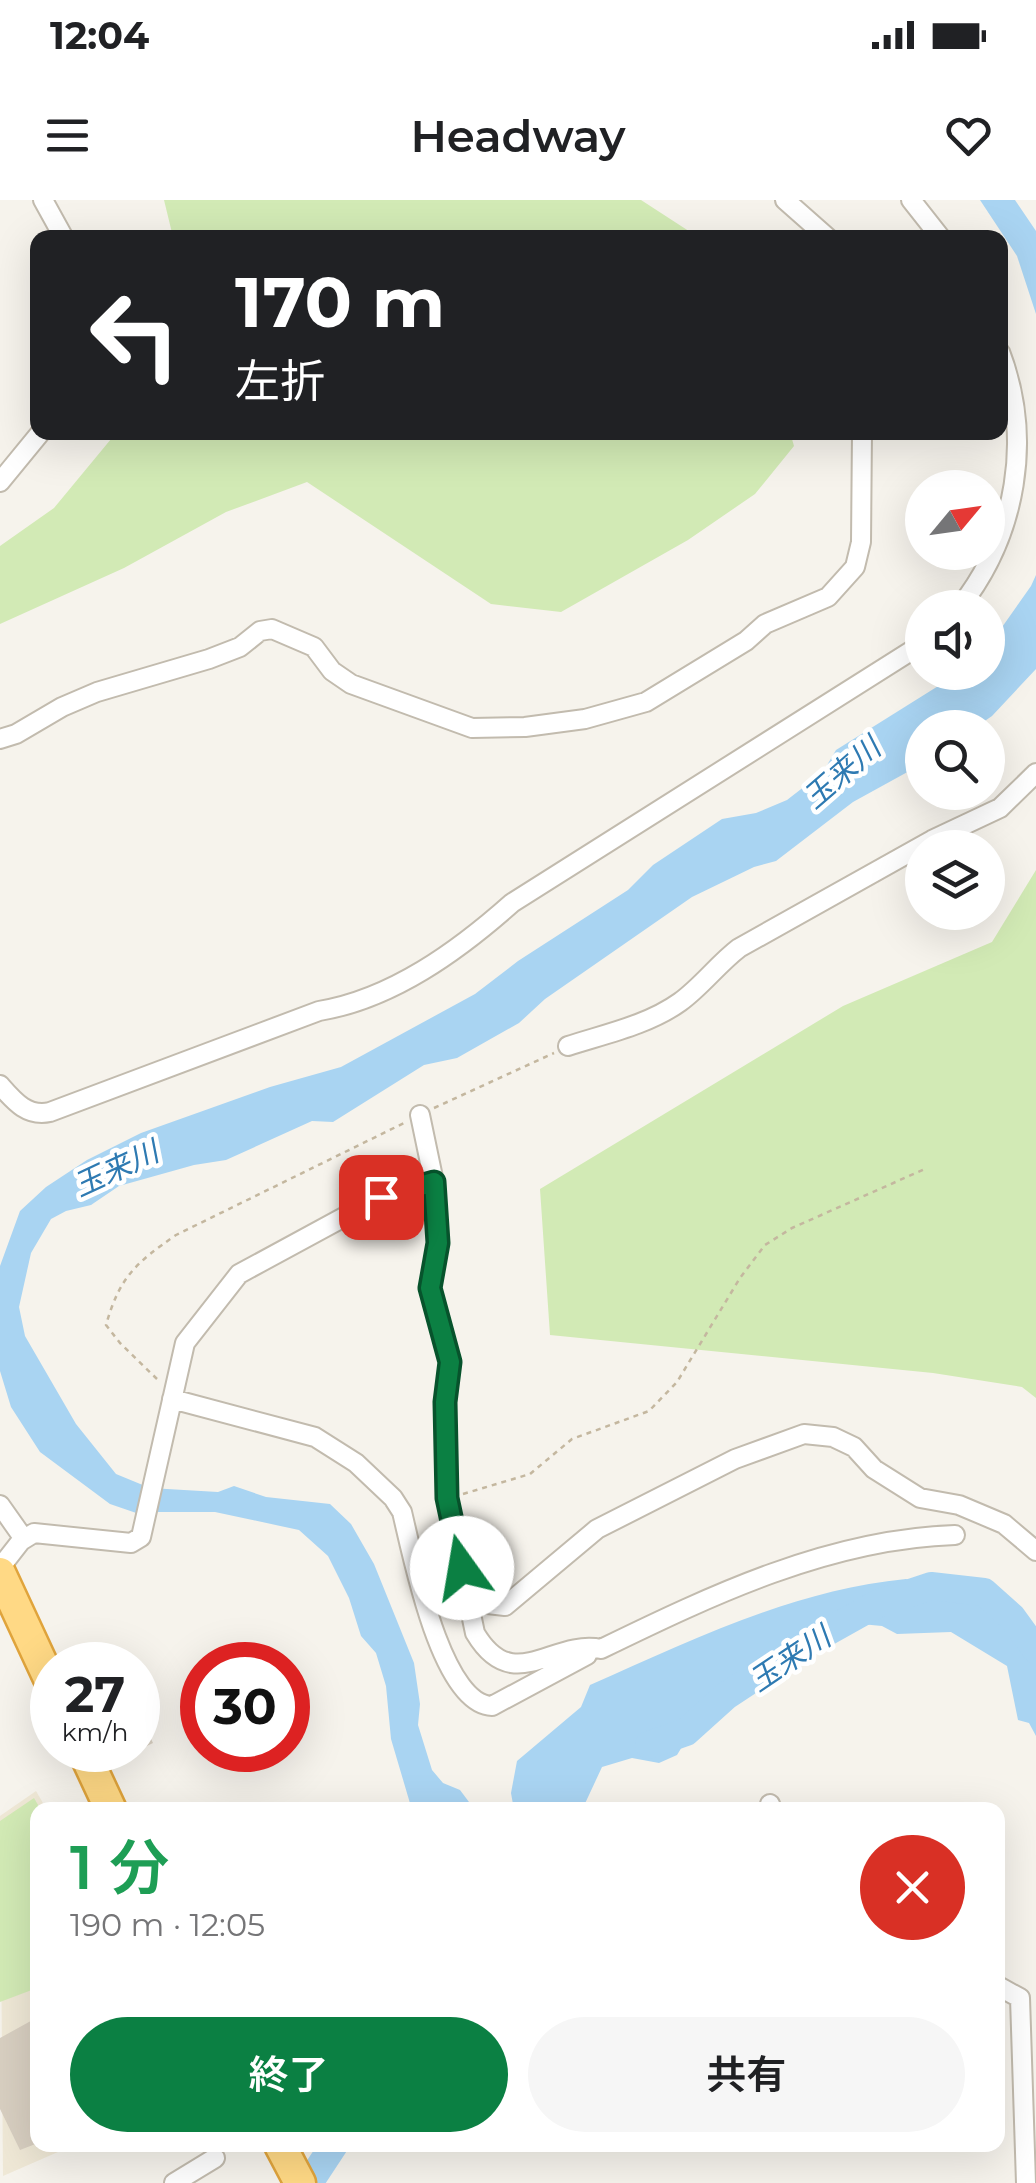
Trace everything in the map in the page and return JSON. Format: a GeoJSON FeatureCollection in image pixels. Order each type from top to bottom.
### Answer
{"type":"FeatureCollection","features":[{"type":"Feature","properties":{"kind":"highway"},"geometry":{"type":"LineString","coordinates":[[0,1571],[32,1642]]}},
{"type":"Feature","properties":{"kind":"highway"},"geometry":{"type":"LineString","coordinates":[[93,1772],[107,1802]]}},
{"type":"Feature","properties":{"kind":"highway"},"geometry":{"type":"LineString","coordinates":[[284,2152],[300,2183]]}},
{"type":"Feature","properties":{"kind":"street"},"geometry":{"type":"LineString","coordinates":[[43,200],[60,230]]}},
{"type":"Feature","properties":{"kind":"street"},"geometry":{"type":"LineString","coordinates":[[785,200],[819,230]]}},
{"type":"Feature","properties":{"kind":"street"},"geometry":{"type":"LineString","coordinates":[[911,200],[935,230]]}},
{"type":"Feature","properties":{"kind":"street"},"geometry":{"type":"LineString","coordinates":[[970,590],[993,552],[1009,508],[1019,460],[1016,404],[1008,378]]}},
{"type":"Feature","properties":{"kind":"street"},"geometry":{"type":"LineString","coordinates":[[0,482],[34,440]]}},
{"type":"Feature","properties":{"kind":"street"},"geometry":{"type":"LineString","coordinates":[[0,739],[98,692],[209,658],[240,646],[260,631],[272,629],[314,647],[332,671],[352,684],[472,728],[570,721],[646,702],[746,641],[765,624],[828,597],[855,567],[860,542],[862,440]]}},
{"type":"Feature","properties":{"kind":"street"},"geometry":{"type":"LineString","coordinates":[[0,1086],[28,1112],[50,1112],[319,1011],[344,1007],[412,976],[470,940],[512,902],[905,655]]}},
{"type":"Feature","properties":{"kind":"street"},"geometry":{"type":"LineString","coordinates":[[568,1046],[629,1027],[680,1002],[740,948],[932,840],[1000,808],[1036,772]]}},
{"type":"Feature","properties":{"kind":"street"},"geometry":{"type":"LineString","coordinates":[[420,1114],[434,1182],[438,1243],[430,1288],[450,1362],[445,1402],[447,1498],[475,1634],[486,1651],[504,1663],[532,1664],[587,1646],[601,1648]]}},
{"type":"Feature","properties":{"kind":"street"},"geometry":{"type":"LineString","coordinates":[[0,1571],[34,1532],[131,1544],[141,1537],[185,1343],[239,1274],[381,1197],[434,1182]]}},
{"type":"Feature","properties":{"kind":"street"},"geometry":{"type":"LineString","coordinates":[[172,1404],[315,1437],[356,1462],[381,1486],[402,1512],[446,1662],[460,1687],[484,1706],[492,1706],[539,1678],[694,1604],[784,1569],[874,1544],[916,1536],[955,1535]]}},
{"type":"Feature","properties":{"kind":"street"},"geometry":{"type":"LineString","coordinates":[[470,1602],[505,1606],[596,1529],[736,1459],[804,1434],[833,1437],[854,1447],[874,1469],[920,1498],[959,1505],[1004,1524],[1036,1551]]}},
{"type":"Feature","properties":{"kind":"street"},"geometry":{"type":"LineString","coordinates":[[0,1505],[24,1539]]}},
{"type":"Feature","properties":{"kind":"street"},"geometry":{"type":"LineString","coordinates":[[1005,1990],[1020,1998],[1030,2071],[1026,2183]]}},
{"type":"Feature","properties":{"kind":"street"},"geometry":{"type":"LineString","coordinates":[[175,2183],[215,2158]]}},
{"type":"Feature","properties":{"kind":"path"},"geometry":{"type":"LineString","coordinates":[[172,1404],[106,1325],[116,1292],[142,1259],[176,1235],[420,1114],[568,1046]]}},
{"type":"Feature","properties":{"kind":"path"},"geometry":{"type":"LineString","coordinates":[[447,1498],[530,1474],[572,1439],[649,1410],[677,1382],[740,1278],[765,1245],[792,1228],[928,1168]]}},
{"type":"Feature","properties":{"kind":"shaded area"},"geometry":{"type":"Polygon","coordinates":[[[36,1791],[42,1802],[30,1802],[30,2152],[58,2152],[3,2176],[0,1816],[36,1791]]]}},
{"type":"Feature","properties":{"kind":"green space"},"geometry":{"type":"Polygon","coordinates":[[[164,200],[641,200],[687,230],[171,230],[164,200]]]}},
{"type":"Feature","properties":{"kind":"green space"},"geometry":{"type":"Polygon","coordinates":[[[110,440],[792,440],[794,446],[755,494],[688,540],[561,612],[491,604],[307,482],[226,512],[124,568],[0,624],[0,546],[54,508],[110,440]]]}},
{"type":"Feature","properties":{"kind":"green space"},"geometry":{"type":"Polygon","coordinates":[[[1036,870],[1036,1398],[1022,1387],[933,1373],[550,1335],[540,1189],[843,1006],[992,942],[999,930],[1005,930],[1005,921],[1036,870]]]}},
{"type":"Feature","properties":{"kind":"green space"},"geometry":{"type":"Polygon","coordinates":[[[34,1798],[36,1802],[30,1802],[30,1991],[0,2002],[0,1821],[34,1798]]]}},
{"type":"Feature","properties":{"kind":"water"},"geometry":{"type":"Polygon","coordinates":[[[980,200],[1015,200],[1036,231],[1036,314],[1017,256],[1008,242],[1008,230],[1000,230],[980,200]]]}},
{"type":"Feature","properties":{"kind":"water"},"geometry":{"type":"Polygon","coordinates":[[[1036,575],[1036,669],[998,710],[905,710],[905,773],[853,802],[776,861],[754,867],[692,897],[545,999],[519,1023],[457,1058],[424,1065],[333,1122],[312,1121],[226,1160],[119,1186],[91,1205],[51,1219],[31,1253],[19,1307],[25,1336],[76,1424],[116,1474],[150,1488],[218,1492],[234,1486],[266,1497],[330,1504],[351,1524],[374,1564],[414,1663],[420,1704],[418,1725],[432,1770],[443,1783],[460,1790],[469,1802],[410,1802],[391,1739],[386,1686],[376,1653],[361,1636],[349,1598],[328,1556],[299,1530],[215,1512],[157,1512],[145,1516],[110,1504],[40,1452],[11,1407],[0,1371],[0,1266],[20,1211],[46,1187],[87,1160],[141,1133],[270,1087],[341,1067],[475,994],[518,961],[628,890],[653,865],[722,819],[756,813],[787,800],[823,772],[836,750],[932,690],[1005,690],[1005,623],[1036,575]]]}},
{"type":"Feature","properties":{"kind":"water"},"geometry":{"type":"Polygon","coordinates":[[[906,1579],[937,1590],[945,1598],[976,1603],[1009,1619],[1011,1635],[1036,1657],[1036,1736],[1029,1723],[1018,1720],[1007,1666],[951,1632],[897,1634],[882,1626],[861,1624],[802,1637],[792,1660],[767,1677],[729,1688],[708,1711],[681,1719],[688,1737],[677,1755],[659,1763],[632,1758],[602,1767],[586,1802],[513,1802],[517,1761],[581,1707],[590,1685],[744,1619],[864,1585],[906,1579]]]}},
{"type":"Feature","properties":{"kind":"building"},"geometry":{"type":"Polygon","coordinates":[[[30,2021],[30,2146],[20,2150],[0,2109],[0,2038],[30,2021]]]}},
{"type":"Feature","properties":{"kind":"waterway","name":"玉来川"},"geometry":{"type":"LineString","coordinates":[[649,1745],[686,1732],[726,1696],[802,1646],[877,1604],[931,1586],[984,1592],[1012,1617],[1036,1650]]}},
{"type":"Feature","properties":{"kind":"waterway"},"geometry":{"type":"LineString","coordinates":[[309,2183],[329,2152]]}},
{"type":"Feature","properties":{"kind":"route"},"geometry":{"type":"LineString","coordinates":[[381,1197],[434,1182],[438,1243],[430,1288],[450,1362],[445,1402],[447,1498],[462,1568]]}}]}
